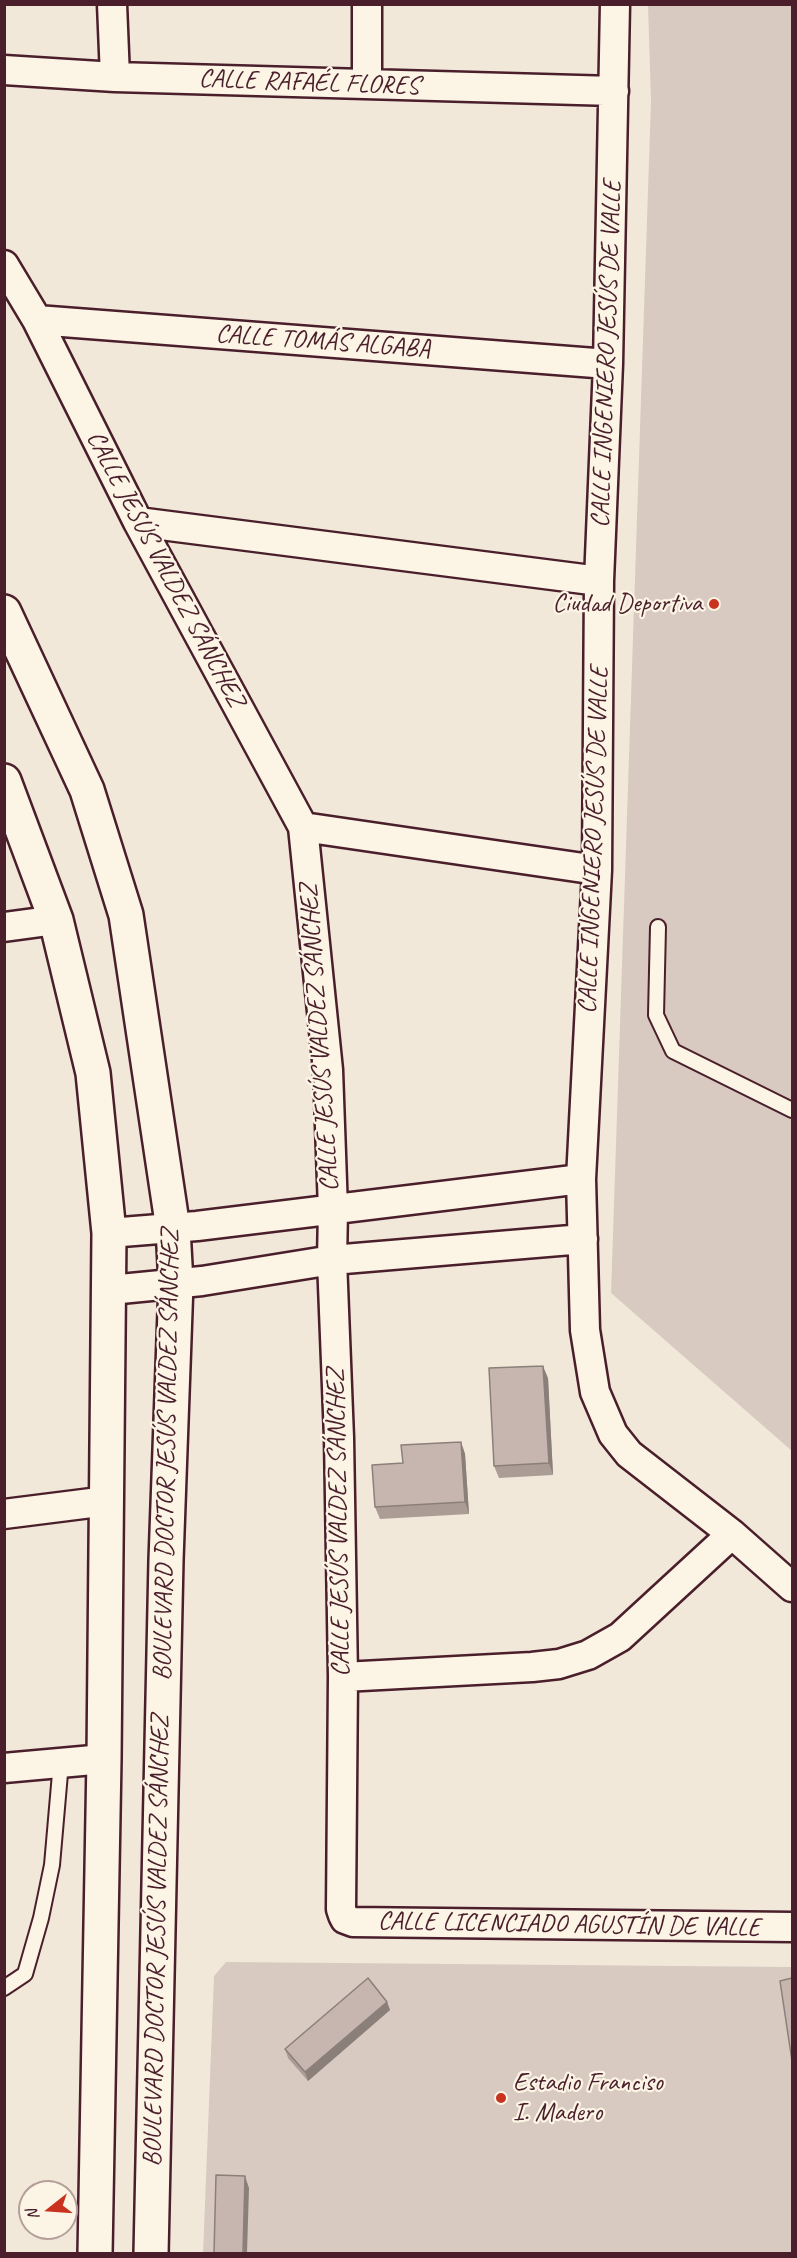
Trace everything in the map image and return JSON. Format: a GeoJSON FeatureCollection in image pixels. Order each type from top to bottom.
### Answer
{"type":"FeatureCollection","features":[{"type":"Feature","properties":{"kind":"main road","name":"BOULEVARD DOCTOR JESÚS VALDEZ SÁNCHEZ"},"geometry":{"type":"LineString","coordinates":[[7,623],[87,790],[126,915],[173,1229],[176,1283],[166,1560],[151,2253]]}},
{"type":"Feature","properties":{"kind":"main road"},"geometry":{"type":"LineString","coordinates":[[4,781],[56,920],[93,1073],[109,1233],[104,1758],[95,2253]]}},
{"type":"Feature","properties":{"kind":"street"},"geometry":{"type":"LineString","coordinates":[[112,4],[116,77]]}},
{"type":"Feature","properties":{"kind":"street"},"geometry":{"type":"LineString","coordinates":[[367,84],[368,4]]}},
{"type":"Feature","properties":{"kind":"street","name":"CALLE INGENIERO JESÚS DE VALLE"},"geometry":{"type":"LineString","coordinates":[[615,4],[608,364],[600,581],[597,870],[581,1179],[585,1330],[595,1392],[613,1434],[629,1454],[732,1534],[792,1587]]}},
{"type":"Feature","properties":{"kind":"street","name":"CALLE RAFAÉL FLORES"},"geometry":{"type":"LineString","coordinates":[[4,70],[116,77],[614,91]]}},
{"type":"Feature","properties":{"kind":"street","name":"CALLE JESÚS VALDEZ SÁNCHEZ"},"geometry":{"type":"LineString","coordinates":[[4,266],[37,320],[138,522],[303,827],[328,1070],[339,1438],[343,1677],[341,1909],[345,1919]]}},
{"type":"Feature","properties":{"kind":"street","name":"CALLE TOMÁS ALGABA"},"geometry":{"type":"LineString","coordinates":[[37,320],[608,364]]}},
{"type":"Feature","properties":{"kind":"street"},"geometry":{"type":"LineString","coordinates":[[138,522],[600,581]]}},
{"type":"Feature","properties":{"kind":"street"},"geometry":{"type":"LineString","coordinates":[[303,827],[597,870]]}},
{"type":"Feature","properties":{"kind":"street"},"geometry":{"type":"LineString","coordinates":[[4,927],[56,920]]}},
{"type":"Feature","properties":{"kind":"street"},"geometry":{"type":"LineString","coordinates":[[109,1233],[173,1229],[581,1179]]}},
{"type":"Feature","properties":{"kind":"street"},"geometry":{"type":"LineString","coordinates":[[110,1290],[176,1283],[332,1260],[583,1239]]}},
{"type":"Feature","properties":{"kind":"street"},"geometry":{"type":"LineString","coordinates":[[4,1514],[107,1501]]}},
{"type":"Feature","properties":{"kind":"street"},"geometry":{"type":"LineString","coordinates":[[343,1677],[532,1667],[559,1664],[588,1655],[620,1637],[732,1534]]}},
{"type":"Feature","properties":{"kind":"street"},"geometry":{"type":"LineString","coordinates":[[4,1768],[104,1758]]}},
{"type":"Feature","properties":{"kind":"street","name":"CALLE LICENCIADO AGUSTÍN DE VALLE"},"geometry":{"type":"LineString","coordinates":[[345,1919],[353,1922],[792,1927]]}},
{"type":"Feature","properties":{"kind":"lane"},"geometry":{"type":"LineString","coordinates":[[658,927],[656,1015],[673,1051],[792,1110]]}},
{"type":"Feature","properties":{"kind":"lane"},"geometry":{"type":"LineString","coordinates":[[4,1988],[25,1974],[41,1918],[52,1865],[61,1762]]}},
{"type":"Feature","properties":{"kind":"shaded area","name":"Ciudad Deportiva"},"geometry":{"type":"Polygon","coordinates":[[[648,5],[792,5],[792,1451],[611,1293],[651,101],[648,5]]]}},
{"type":"Feature","properties":{"kind":"shaded area","name":"Estadio Franciso I. Madero"},"geometry":{"type":"Polygon","coordinates":[[[226,1962],[792,1967],[792,2253],[203,2254],[214,1976],[226,1962]]]}},
{"type":"Feature","properties":{"kind":"building"},"geometry":{"type":"Polygon","coordinates":[[[543,1366],[549,1463],[494,1466],[489,1368],[543,1366]]]}},
{"type":"Feature","properties":{"kind":"building"},"geometry":{"type":"Polygon","coordinates":[[[461,1442],[465,1502],[375,1507],[372,1465],[403,1463],[401,1445],[461,1442]]]}},
{"type":"Feature","properties":{"kind":"building"},"geometry":{"type":"Polygon","coordinates":[[[368,1978],[387,2002],[305,2072],[285,2049],[368,1978]]]}},
{"type":"Feature","properties":{"kind":"building"},"geometry":{"type":"Polygon","coordinates":[[[792,1978],[792,2061],[780,1981],[792,1978]]]}},
{"type":"Feature","properties":{"kind":"building"},"geometry":{"type":"Polygon","coordinates":[[[216,2175],[245,2176],[243,2253],[214,2253],[216,2175]]]}},
{"type":"Feature","properties":{"kind":"place","name":"Ciudad Deportiva"},"geometry":{"type":"Point","coordinates":[714,604]}},
{"type":"Feature","properties":{"kind":"place","name":"Estadio Franciso I. Madero"},"geometry":{"type":"Point","coordinates":[501,2098]}}]}
